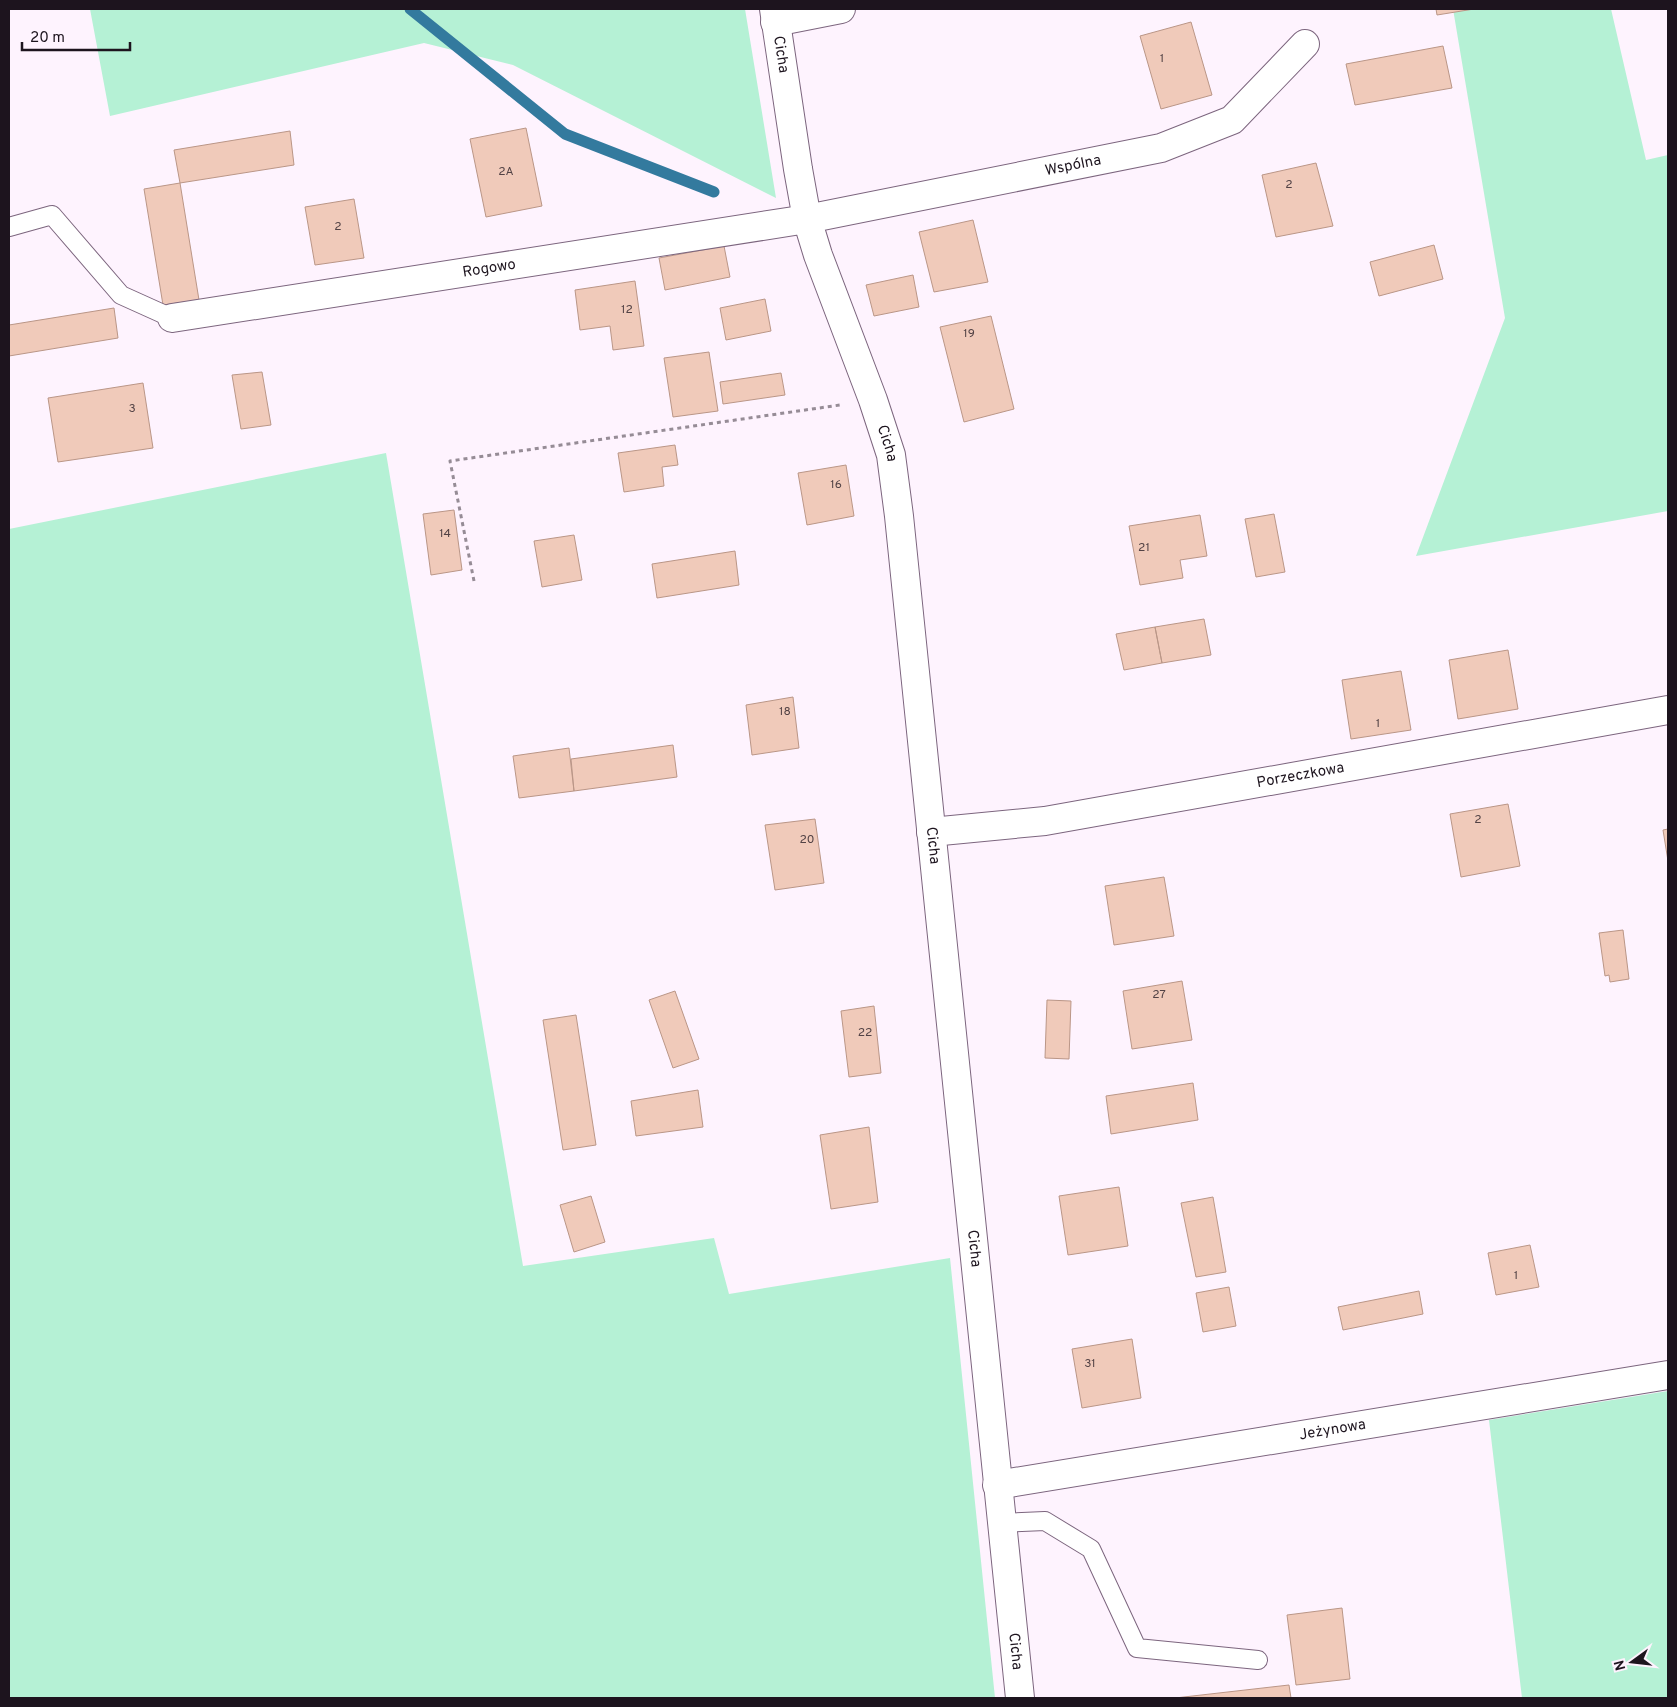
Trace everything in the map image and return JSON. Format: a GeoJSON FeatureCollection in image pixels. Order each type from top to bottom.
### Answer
{"type":"FeatureCollection","features":[{"type":"Feature","properties":{"kind":"street"},"geometry":{"type":"LineString","coordinates":[[775,15],[841,9]]}},
{"type":"Feature","properties":{"kind":"street","name":"Cicha"},"geometry":{"type":"LineString","coordinates":[[775,15],[807,219],[818,255],[891,455],[899,516],[1020,1698]]}},
{"type":"Feature","properties":{"kind":"street","name":"Wspólna"},"geometry":{"type":"LineString","coordinates":[[807,219],[1161,148],[1232,120],[1305,44]]}},
{"type":"Feature","properties":{"kind":"street","name":"Rogowo"},"geometry":{"type":"LineString","coordinates":[[172,318],[807,219]]}},
{"type":"Feature","properties":{"kind":"street","name":"Porzeczkowa"},"geometry":{"type":"LineString","coordinates":[[931,832],[1045,821],[1668,710]]}},
{"type":"Feature","properties":{"kind":"street","name":"Jeżynowa"},"geometry":{"type":"LineString","coordinates":[[997,1485],[1668,1375]]}},
{"type":"Feature","properties":{"kind":"lane"},"geometry":{"type":"LineString","coordinates":[[9,227],[52,215],[121,295],[172,318]]}},
{"type":"Feature","properties":{"kind":"lane"},"geometry":{"type":"LineString","coordinates":[[1002,1523],[1045,1521],[1092,1549],[1137,1648],[1258,1660]]}},
{"type":"Feature","properties":{"kind":"path"},"geometry":{"type":"LineString","coordinates":[[474,581],[450,461],[872,400]]}},
{"type":"Feature","properties":{"kind":"green space"},"geometry":{"type":"Polygon","coordinates":[[[90,9],[745,9],[776,198],[513,65],[424,43],[110,116],[90,9]]]}},
{"type":"Feature","properties":{"kind":"green space"},"geometry":{"type":"Polygon","coordinates":[[[1453,9],[1611,9],[1646,160],[1668,155],[1668,511],[1416,556],[1505,318],[1453,9]]]}},
{"type":"Feature","properties":{"kind":"green space"},"geometry":{"type":"Polygon","coordinates":[[[386,453],[523,1266],[714,1238],[729,1294],[950,1258],[995,1698],[9,1698],[9,529],[386,453]]]}},
{"type":"Feature","properties":{"kind":"green space"},"geometry":{"type":"Polygon","coordinates":[[[1668,1391],[1668,1698],[1522,1698],[1489,1420],[1668,1391]]]}},
{"type":"Feature","properties":{"kind":"building"},"geometry":{"type":"Polygon","coordinates":[[[1436,9],[1474,9],[1437,15],[1436,9]]]}},
{"type":"Feature","properties":{"kind":"building"},"geometry":{"type":"Polygon","coordinates":[[[1191,22],[1212,95],[1161,109],[1140,36],[1191,22]]]}},
{"type":"Feature","properties":{"kind":"building"},"geometry":{"type":"Polygon","coordinates":[[[1443,46],[1452,88],[1355,105],[1346,64],[1443,46]]]}},
{"type":"Feature","properties":{"kind":"building"},"geometry":{"type":"Polygon","coordinates":[[[526,128],[542,206],[486,217],[470,139],[526,128]]]}},
{"type":"Feature","properties":{"kind":"building"},"geometry":{"type":"Polygon","coordinates":[[[290,131],[294,165],[180,183],[174,150],[290,131]]]}},
{"type":"Feature","properties":{"kind":"building"},"geometry":{"type":"Polygon","coordinates":[[[1316,163],[1333,226],[1276,237],[1262,175],[1316,163]]]}},
{"type":"Feature","properties":{"kind":"building"},"geometry":{"type":"Polygon","coordinates":[[[180,183],[199,300],[163,305],[144,189],[180,183]]]}},
{"type":"Feature","properties":{"kind":"building"},"geometry":{"type":"Polygon","coordinates":[[[354,199],[364,258],[315,265],[305,207],[354,199]]]}},
{"type":"Feature","properties":{"kind":"building"},"geometry":{"type":"Polygon","coordinates":[[[973,220],[988,282],[934,292],[919,232],[973,220]]]}},
{"type":"Feature","properties":{"kind":"building"},"geometry":{"type":"Polygon","coordinates":[[[1434,245],[1443,279],[1379,296],[1370,262],[1434,245]]]}},
{"type":"Feature","properties":{"kind":"building"},"geometry":{"type":"Polygon","coordinates":[[[724,246],[730,277],[665,290],[659,258],[724,246]]]}},
{"type":"Feature","properties":{"kind":"building"},"geometry":{"type":"Polygon","coordinates":[[[913,275],[919,307],[874,316],[866,285],[913,275]]]}},
{"type":"Feature","properties":{"kind":"building"},"geometry":{"type":"Polygon","coordinates":[[[635,281],[644,346],[613,350],[610,326],[580,330],[575,290],[635,281]]]}},
{"type":"Feature","properties":{"kind":"building"},"geometry":{"type":"Polygon","coordinates":[[[765,299],[771,331],[726,340],[720,308],[765,299]]]}},
{"type":"Feature","properties":{"kind":"building"},"geometry":{"type":"Polygon","coordinates":[[[114,308],[118,338],[9,356],[9,325],[114,308]]]}},
{"type":"Feature","properties":{"kind":"building"},"geometry":{"type":"Polygon","coordinates":[[[991,316],[1014,409],[964,422],[940,327],[991,316]]]}},
{"type":"Feature","properties":{"kind":"building"},"geometry":{"type":"Polygon","coordinates":[[[709,352],[718,411],[673,417],[664,358],[709,352]]]}},
{"type":"Feature","properties":{"kind":"building"},"geometry":{"type":"Polygon","coordinates":[[[262,372],[271,425],[241,429],[232,375],[262,372]]]}},
{"type":"Feature","properties":{"kind":"building"},"geometry":{"type":"Polygon","coordinates":[[[781,373],[785,395],[723,404],[720,382],[781,373]]]}},
{"type":"Feature","properties":{"kind":"building"},"geometry":{"type":"Polygon","coordinates":[[[143,383],[153,448],[58,462],[48,398],[143,383]]]}},
{"type":"Feature","properties":{"kind":"building"},"geometry":{"type":"Polygon","coordinates":[[[675,445],[678,465],[662,467],[664,486],[624,492],[618,453],[675,445]]]}},
{"type":"Feature","properties":{"kind":"building"},"geometry":{"type":"Polygon","coordinates":[[[846,465],[854,516],[807,525],[798,473],[846,465]]]}},
{"type":"Feature","properties":{"kind":"building"},"geometry":{"type":"Polygon","coordinates":[[[454,510],[462,570],[431,575],[423,514],[454,510]]]}},
{"type":"Feature","properties":{"kind":"building"},"geometry":{"type":"Polygon","coordinates":[[[1274,514],[1285,572],[1256,577],[1245,519],[1274,514]]]}},
{"type":"Feature","properties":{"kind":"building"},"geometry":{"type":"Polygon","coordinates":[[[1200,515],[1207,556],[1180,560],[1183,578],[1140,585],[1129,526],[1200,515]]]}},
{"type":"Feature","properties":{"kind":"building"},"geometry":{"type":"Polygon","coordinates":[[[574,535],[582,580],[542,587],[534,541],[574,535]]]}},
{"type":"Feature","properties":{"kind":"building"},"geometry":{"type":"Polygon","coordinates":[[[735,551],[739,585],[657,598],[652,564],[735,551]]]}},
{"type":"Feature","properties":{"kind":"building"},"geometry":{"type":"Polygon","coordinates":[[[1204,619],[1211,655],[1162,663],[1155,627],[1204,619]]]}},
{"type":"Feature","properties":{"kind":"building"},"geometry":{"type":"Polygon","coordinates":[[[1155,627],[1162,663],[1124,670],[1116,634],[1155,627]]]}},
{"type":"Feature","properties":{"kind":"building"},"geometry":{"type":"Polygon","coordinates":[[[1508,650],[1518,709],[1458,719],[1449,660],[1508,650]]]}},
{"type":"Feature","properties":{"kind":"building"},"geometry":{"type":"Polygon","coordinates":[[[1401,671],[1411,730],[1351,739],[1342,680],[1401,671]]]}},
{"type":"Feature","properties":{"kind":"building"},"geometry":{"type":"Polygon","coordinates":[[[793,697],[799,748],[752,755],[746,705],[793,697]]]}},
{"type":"Feature","properties":{"kind":"building"},"geometry":{"type":"Polygon","coordinates":[[[673,745],[677,777],[574,791],[571,759],[673,745]]]}},
{"type":"Feature","properties":{"kind":"building"},"geometry":{"type":"Polygon","coordinates":[[[569,748],[574,791],[519,798],[513,756],[569,748]]]}},
{"type":"Feature","properties":{"kind":"building"},"geometry":{"type":"Polygon","coordinates":[[[1508,804],[1520,866],[1461,877],[1450,814],[1508,804]]]}},
{"type":"Feature","properties":{"kind":"building"},"geometry":{"type":"Polygon","coordinates":[[[815,819],[824,883],[775,890],[765,825],[815,819]]]}},
{"type":"Feature","properties":{"kind":"building"},"geometry":{"type":"Polygon","coordinates":[[[1668,829],[1668,861],[1663,830],[1668,829]]]}},
{"type":"Feature","properties":{"kind":"building"},"geometry":{"type":"Polygon","coordinates":[[[1164,877],[1174,936],[1114,945],[1105,886],[1164,877]]]}},
{"type":"Feature","properties":{"kind":"building"},"geometry":{"type":"Polygon","coordinates":[[[1623,930],[1629,979],[1610,982],[1609,975],[1605,976],[1599,933],[1623,930]]]}},
{"type":"Feature","properties":{"kind":"building"},"geometry":{"type":"Polygon","coordinates":[[[1182,981],[1192,1040],[1132,1049],[1123,991],[1182,981]]]}},
{"type":"Feature","properties":{"kind":"building"},"geometry":{"type":"Polygon","coordinates":[[[675,991],[699,1059],[673,1068],[649,1000],[675,991]]]}},
{"type":"Feature","properties":{"kind":"building"},"geometry":{"type":"Polygon","coordinates":[[[1047,1000],[1071,1001],[1069,1059],[1045,1058],[1047,1000]]]}},
{"type":"Feature","properties":{"kind":"building"},"geometry":{"type":"Polygon","coordinates":[[[874,1006],[881,1073],[849,1077],[841,1011],[874,1006]]]}},
{"type":"Feature","properties":{"kind":"building"},"geometry":{"type":"Polygon","coordinates":[[[576,1015],[596,1145],[563,1150],[543,1020],[576,1015]]]}},
{"type":"Feature","properties":{"kind":"building"},"geometry":{"type":"Polygon","coordinates":[[[1193,1083],[1198,1120],[1111,1134],[1106,1096],[1193,1083]]]}},
{"type":"Feature","properties":{"kind":"building"},"geometry":{"type":"Polygon","coordinates":[[[698,1090],[703,1127],[636,1136],[631,1101],[698,1090]]]}},
{"type":"Feature","properties":{"kind":"building"},"geometry":{"type":"Polygon","coordinates":[[[869,1127],[878,1202],[831,1209],[820,1135],[869,1127]]]}},
{"type":"Feature","properties":{"kind":"building"},"geometry":{"type":"Polygon","coordinates":[[[1119,1187],[1128,1246],[1068,1255],[1059,1196],[1119,1187]]]}},
{"type":"Feature","properties":{"kind":"building"},"geometry":{"type":"Polygon","coordinates":[[[591,1196],[605,1242],[574,1252],[560,1205],[591,1196]]]}},
{"type":"Feature","properties":{"kind":"building"},"geometry":{"type":"Polygon","coordinates":[[[1213,1197],[1226,1272],[1196,1277],[1181,1203],[1213,1197]]]}},
{"type":"Feature","properties":{"kind":"building"},"geometry":{"type":"Polygon","coordinates":[[[1530,1245],[1539,1287],[1496,1295],[1488,1253],[1530,1245]]]}},
{"type":"Feature","properties":{"kind":"building"},"geometry":{"type":"Polygon","coordinates":[[[1229,1287],[1236,1326],[1203,1332],[1196,1293],[1229,1287]]]}},
{"type":"Feature","properties":{"kind":"building"},"geometry":{"type":"Polygon","coordinates":[[[1419,1291],[1423,1314],[1343,1330],[1338,1307],[1419,1291]]]}},
{"type":"Feature","properties":{"kind":"building"},"geometry":{"type":"Polygon","coordinates":[[[1132,1339],[1141,1398],[1082,1408],[1072,1349],[1132,1339]]]}},
{"type":"Feature","properties":{"kind":"building"},"geometry":{"type":"Polygon","coordinates":[[[1342,1608],[1350,1679],[1296,1685],[1287,1615],[1342,1608]]]}},
{"type":"Feature","properties":{"kind":"building"},"geometry":{"type":"Polygon","coordinates":[[[1289,1685],[1291,1698],[1175,1698],[1289,1685]]]}},
{"type":"Feature","properties":{"kind":"waterway"},"geometry":{"type":"LineString","coordinates":[[410,9],[565,134],[714,192]]}}]}
